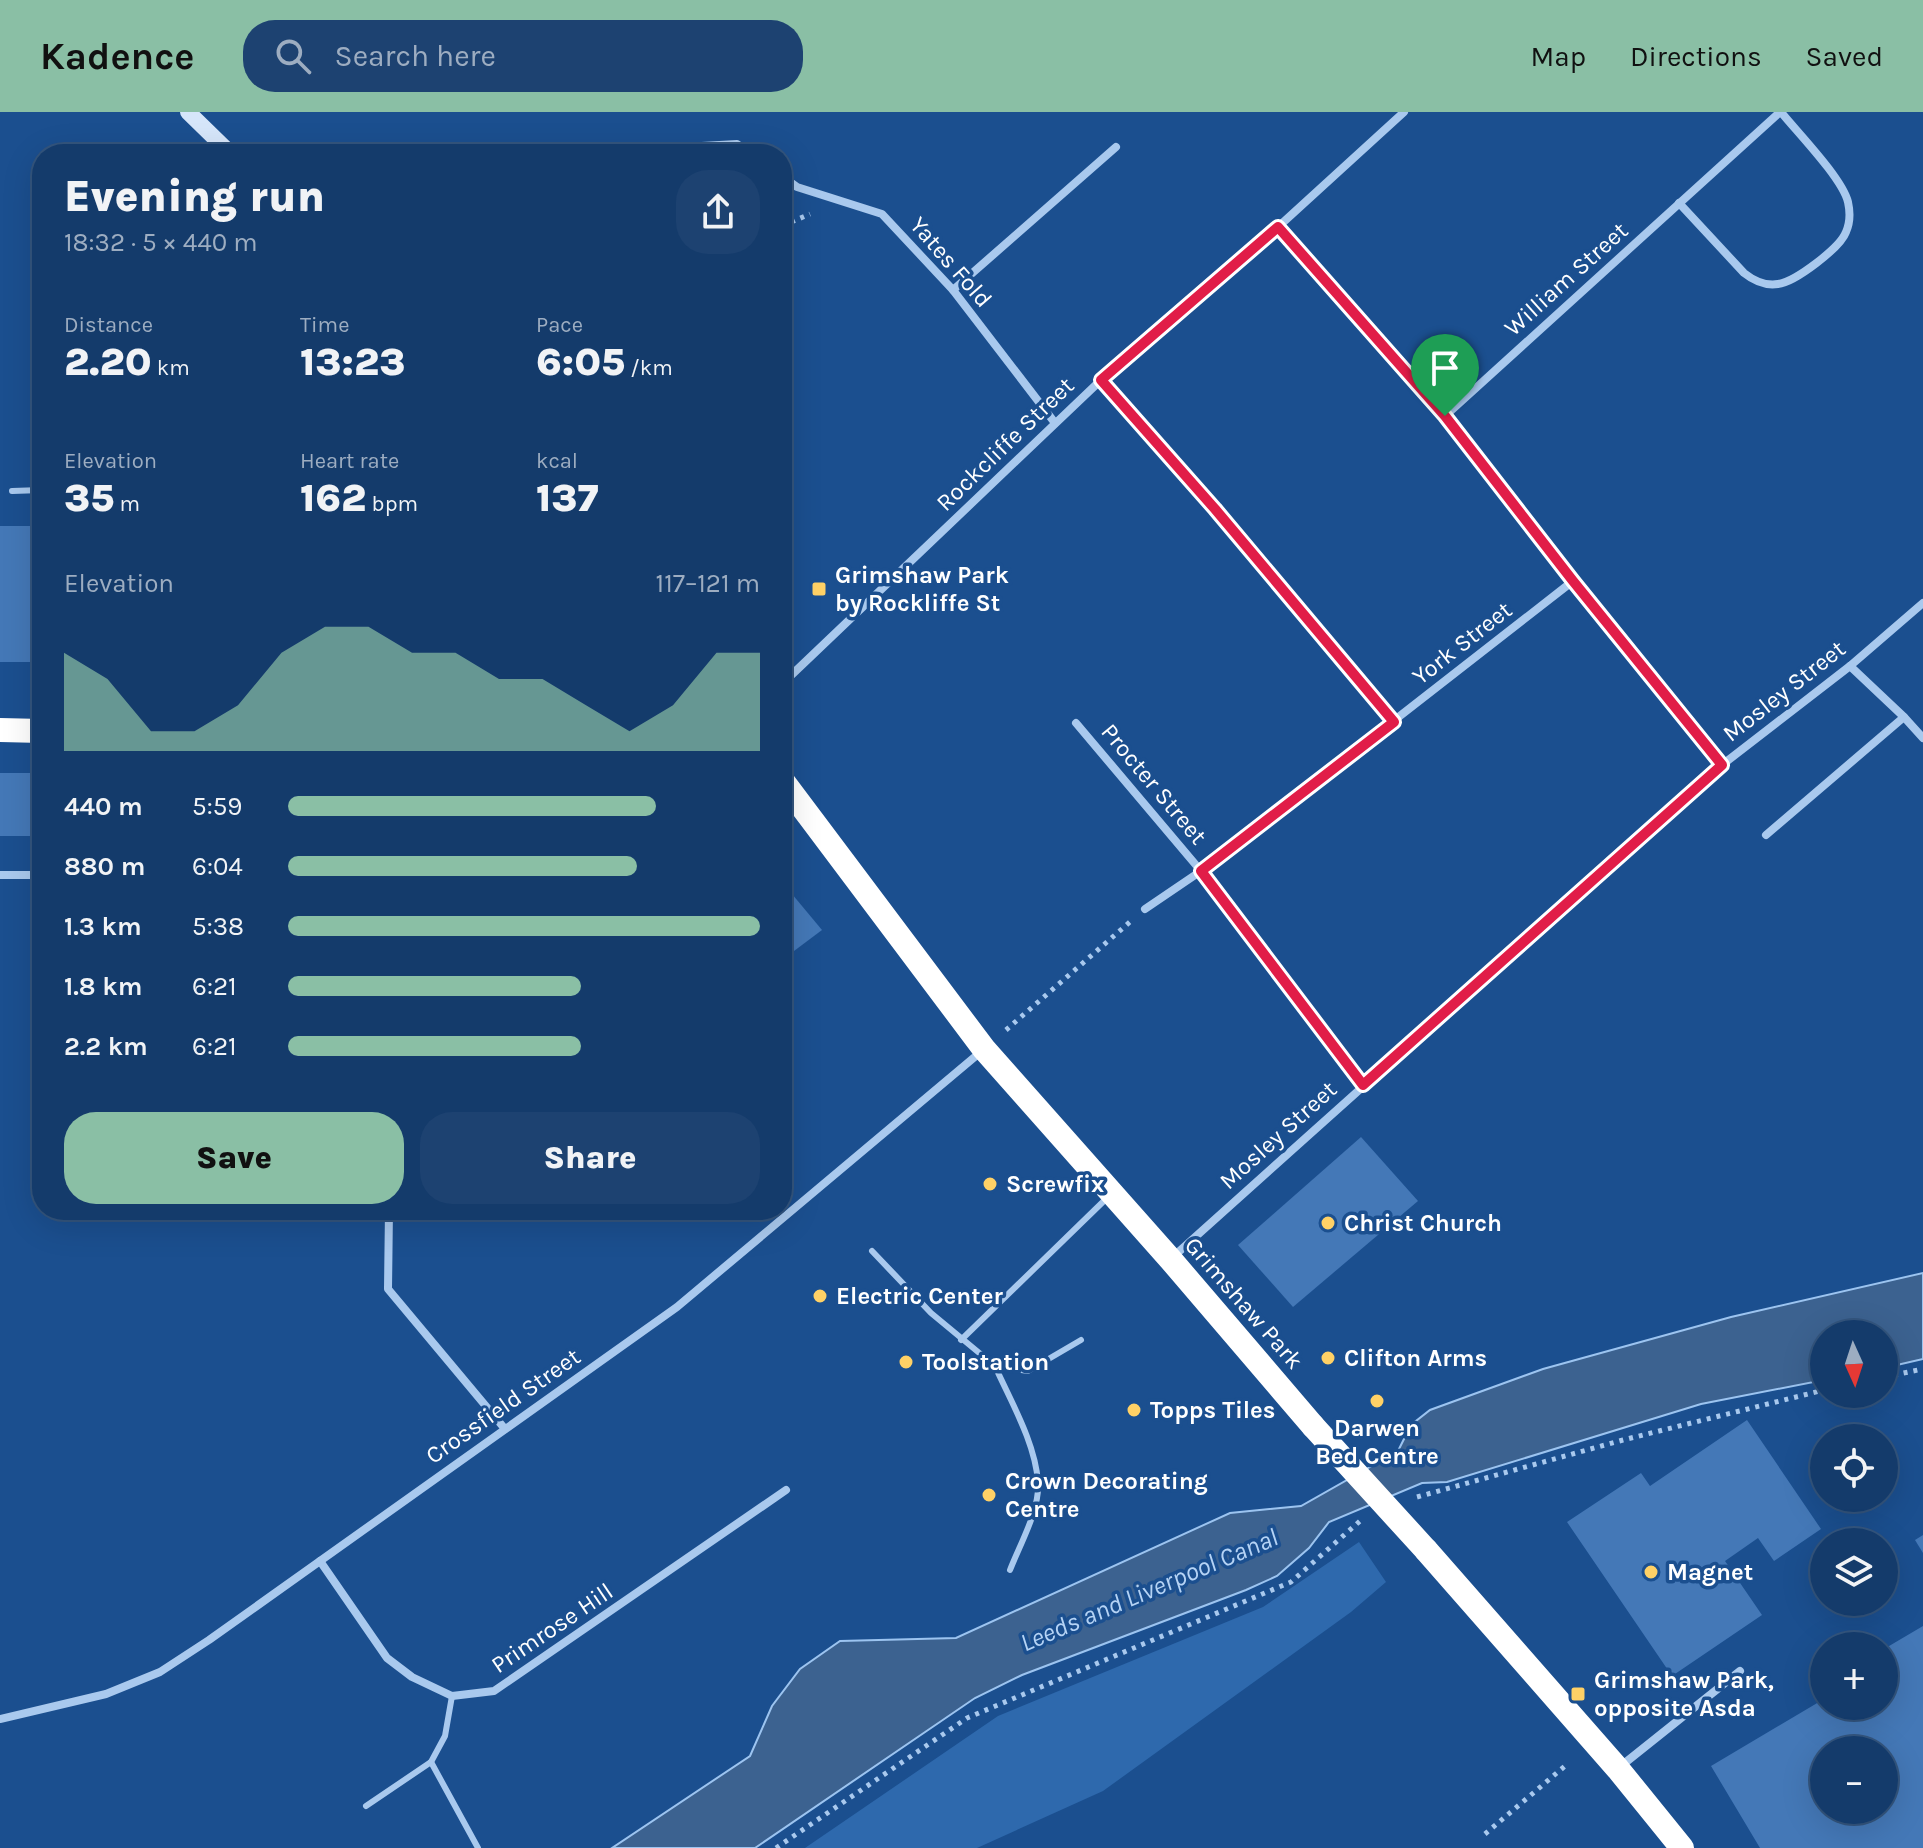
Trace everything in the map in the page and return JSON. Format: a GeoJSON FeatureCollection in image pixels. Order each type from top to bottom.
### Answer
{"type":"FeatureCollection","features":[{"type":"Feature","properties":{"kind":"highway"},"geometry":{"type":"LineString","coordinates":[[0,730],[32,731]]}},
{"type":"Feature","properties":{"kind":"highway","name":"Grimshaw Park"},"geometry":{"type":"LineString","coordinates":[[792,793],[984,1049],[1618,1769],[1682,1848]]}},
{"type":"Feature","properties":{"kind":"street"},"geometry":{"type":"LineString","coordinates":[[188,112],[221,144]]}},
{"type":"Feature","properties":{"kind":"street","name":"Rockcliffe Street"},"geometry":{"type":"LineString","coordinates":[[792,674],[1101,380],[1278,227],[1404,112]]}},
{"type":"Feature","properties":{"kind":"street","name":"William Street"},"geometry":{"type":"LineString","coordinates":[[1445,416],[1679,203],[1780,112],[1844,190],[1849,217],[1847,231],[1839,244],[1791,281],[1764,284],[1744,273],[1679,203]]}},
{"type":"Feature","properties":{"kind":"street"},"geometry":{"type":"LineString","coordinates":[[953,290],[1116,147]]}},
{"type":"Feature","properties":{"kind":"street","name":"Yates Fold"},"geometry":{"type":"LineString","coordinates":[[792,183],[882,214],[953,290],[1055,423]]}},
{"type":"Feature","properties":{"kind":"street"},"geometry":{"type":"LineString","coordinates":[[1278,227],[1445,416],[1722,765]]}},
{"type":"Feature","properties":{"kind":"street"},"geometry":{"type":"LineString","coordinates":[[1215,509],[1394,722]]}},
{"type":"Feature","properties":{"kind":"street","name":"York Street"},"geometry":{"type":"LineString","coordinates":[[1145,909],[1201,871],[1573,581]]}},
{"type":"Feature","properties":{"kind":"street","name":"Mosley Street"},"geometry":{"type":"LineString","coordinates":[[1171,1260],[1722,765],[1850,666],[1923,603]]}},
{"type":"Feature","properties":{"kind":"street"},"geometry":{"type":"LineString","coordinates":[[1850,666],[1923,738]]}},
{"type":"Feature","properties":{"kind":"street"},"geometry":{"type":"LineString","coordinates":[[1766,835],[1904,717]]}},
{"type":"Feature","properties":{"kind":"street","name":"Procter Street"},"geometry":{"type":"LineString","coordinates":[[1076,723],[1201,871]]}},
{"type":"Feature","properties":{"kind":"street"},"geometry":{"type":"LineString","coordinates":[[0,875],[32,875]]}},
{"type":"Feature","properties":{"kind":"street","name":"Crossfield Street"},"geometry":{"type":"LineString","coordinates":[[792,1210],[984,1049]]}},
{"type":"Feature","properties":{"kind":"street"},"geometry":{"type":"LineString","coordinates":[[389,1220],[388,1289],[505,1429]]}},
{"type":"Feature","properties":{"kind":"street","name":"Crossfield Street"},"geometry":{"type":"LineString","coordinates":[[0,1719],[106,1694],[160,1672],[677,1307],[781,1220]]}},
{"type":"Feature","properties":{"kind":"street","name":"Primrose Hill"},"geometry":{"type":"LineString","coordinates":[[452,1696],[494,1691],[786,1490]]}},
{"type":"Feature","properties":{"kind":"street"},"geometry":{"type":"LineString","coordinates":[[320,1561],[387,1658],[412,1677],[452,1696]]}},
{"type":"Feature","properties":{"kind":"street"},"geometry":{"type":"LineString","coordinates":[[1618,1769],[1740,1671]]}},
{"type":"Feature","properties":{"kind":"lane"},"geometry":{"type":"LineString","coordinates":[[12,491],[32,490]]}},
{"type":"Feature","properties":{"kind":"lane"},"geometry":{"type":"LineString","coordinates":[[961,1340],[1112,1194]]}},
{"type":"Feature","properties":{"kind":"lane"},"geometry":{"type":"LineString","coordinates":[[872,1251],[931,1313],[995,1366],[1029,1443],[1038,1484],[1033,1510],[1010,1570]]}},
{"type":"Feature","properties":{"kind":"lane"},"geometry":{"type":"LineString","coordinates":[[995,1366],[1028,1371],[1081,1340]]}},
{"type":"Feature","properties":{"kind":"lane"},"geometry":{"type":"LineString","coordinates":[[366,1806],[431,1762],[445,1736],[452,1696]]}},
{"type":"Feature","properties":{"kind":"lane"},"geometry":{"type":"LineString","coordinates":[[431,1762],[478,1848]]}},
{"type":"Feature","properties":{"kind":"path"},"geometry":{"type":"LineString","coordinates":[[1101,380],[1215,509]]}},
{"type":"Feature","properties":{"kind":"path"},"geometry":{"type":"LineString","coordinates":[[1201,871],[1363,1085]]}},
{"type":"Feature","properties":{"kind":"path"},"geometry":{"type":"LineString","coordinates":[[984,1049],[1145,909]]}},
{"type":"Feature","properties":{"kind":"path"},"geometry":{"type":"LineString","coordinates":[[1898,1374],[1923,1369]]}},
{"type":"Feature","properties":{"kind":"path"},"geometry":{"type":"LineString","coordinates":[[1407,1502],[1432,1491],[1810,1394]]}},
{"type":"Feature","properties":{"kind":"path"},"geometry":{"type":"LineString","coordinates":[[776,1848],[967,1718],[1291,1582],[1356,1523],[1368,1518]]}},
{"type":"Feature","properties":{"kind":"path"},"geometry":{"type":"LineString","coordinates":[[1485,1834],[1565,1766]]}},
{"type":"Feature","properties":{"kind":"shaded area"},"geometry":{"type":"Polygon","coordinates":[[[1359,1542],[1386,1582],[1351,1612],[1103,1791],[977,1848],[805,1848],[998,1716],[1263,1607],[1359,1542]]]}},
{"type":"Feature","properties":{"kind":"water","name":"Leeds and Liverpool Canal"},"geometry":{"type":"Polygon","coordinates":[[[1923,1273],[1923,1359],[1898,1365],[1898,1320],[1810,1320],[1810,1383],[1701,1404],[1447,1482],[1422,1483],[1329,1522],[1309,1548],[1277,1576],[1022,1675],[975,1698],[755,1848],[612,1848],[750,1756],[772,1706],[800,1669],[840,1641],[956,1638],[1230,1513],[1301,1506],[1398,1451],[1411,1425],[1430,1410],[1543,1369],[1731,1317],[1923,1273]]]}},
{"type":"Feature","properties":{"kind":"building"},"geometry":{"type":"Polygon","coordinates":[[[0,526],[32,526],[32,662],[0,662],[0,526]]]}},
{"type":"Feature","properties":{"kind":"building"},"geometry":{"type":"Polygon","coordinates":[[[0,773],[32,773],[32,836],[0,836],[0,773]]]}},
{"type":"Feature","properties":{"kind":"building"},"geometry":{"type":"Polygon","coordinates":[[[792,894],[822,930],[792,952],[792,894]]]}},
{"type":"Feature","properties":{"kind":"building","name":"Christ Church"},"geometry":{"type":"Polygon","coordinates":[[[1361,1137],[1418,1201],[1293,1307],[1238,1245],[1361,1137]]]}},
{"type":"Feature","properties":{"kind":"building"},"geometry":{"type":"Polygon","coordinates":[[[1747,1420],[1820,1528],[1810,1528],[1810,1536],[1774,1561],[1758,1538],[1725,1561],[1762,1615],[1672,1676],[1567,1522],[1641,1473],[1650,1486],[1747,1420]]]}},
{"type":"Feature","properties":{"kind":"building"},"geometry":{"type":"Polygon","coordinates":[[[1923,1535],[1923,1553],[1915,1540],[1923,1535]]]}},
{"type":"Feature","properties":{"kind":"building"},"geometry":{"type":"Polygon","coordinates":[[[1923,1626],[1923,1848],[1760,1848],[1711,1766],[1810,1707],[1810,1720],[1898,1720],[1898,1641],[1923,1626]]]}},
{"type":"Feature","properties":{"kind":"place","name":"Grimshaw Park by Rockliffe St"},"geometry":{"type":"Point","coordinates":[819,589]}},
{"type":"Feature","properties":{"kind":"place","name":"Screwfix"},"geometry":{"type":"Point","coordinates":[990,1184]}},
{"type":"Feature","properties":{"kind":"place","name":"Christ Church"},"geometry":{"type":"Point","coordinates":[1328,1223]}},
{"type":"Feature","properties":{"kind":"place","name":"Electric Center"},"geometry":{"type":"Point","coordinates":[820,1296]}},
{"type":"Feature","properties":{"kind":"place","name":"Clifton Arms"},"geometry":{"type":"Point","coordinates":[1328,1358]}},
{"type":"Feature","properties":{"kind":"place","name":"Toolstation"},"geometry":{"type":"Point","coordinates":[906,1362]}},
{"type":"Feature","properties":{"kind":"place","name":"Darwen Bed Centre"},"geometry":{"type":"Point","coordinates":[1377,1401]}},
{"type":"Feature","properties":{"kind":"place","name":"Topps Tiles"},"geometry":{"type":"Point","coordinates":[1134,1410]}},
{"type":"Feature","properties":{"kind":"place","name":"Crown Decorating Centre"},"geometry":{"type":"Point","coordinates":[989,1495]}},
{"type":"Feature","properties":{"kind":"place","name":"Magnet"},"geometry":{"type":"Point","coordinates":[1651,1572]}},
{"type":"Feature","properties":{"kind":"place","name":"Grimshaw Park, opposite Asda"},"geometry":{"type":"Point","coordinates":[1578,1694]}},
{"type":"Feature","properties":{"kind":"route"},"geometry":{"type":"LineString","coordinates":[[1278,227],[1445,416],[1722,765],[1363,1085],[1201,871],[1394,722],[1215,509],[1101,380],[1278,227]]}}]}
